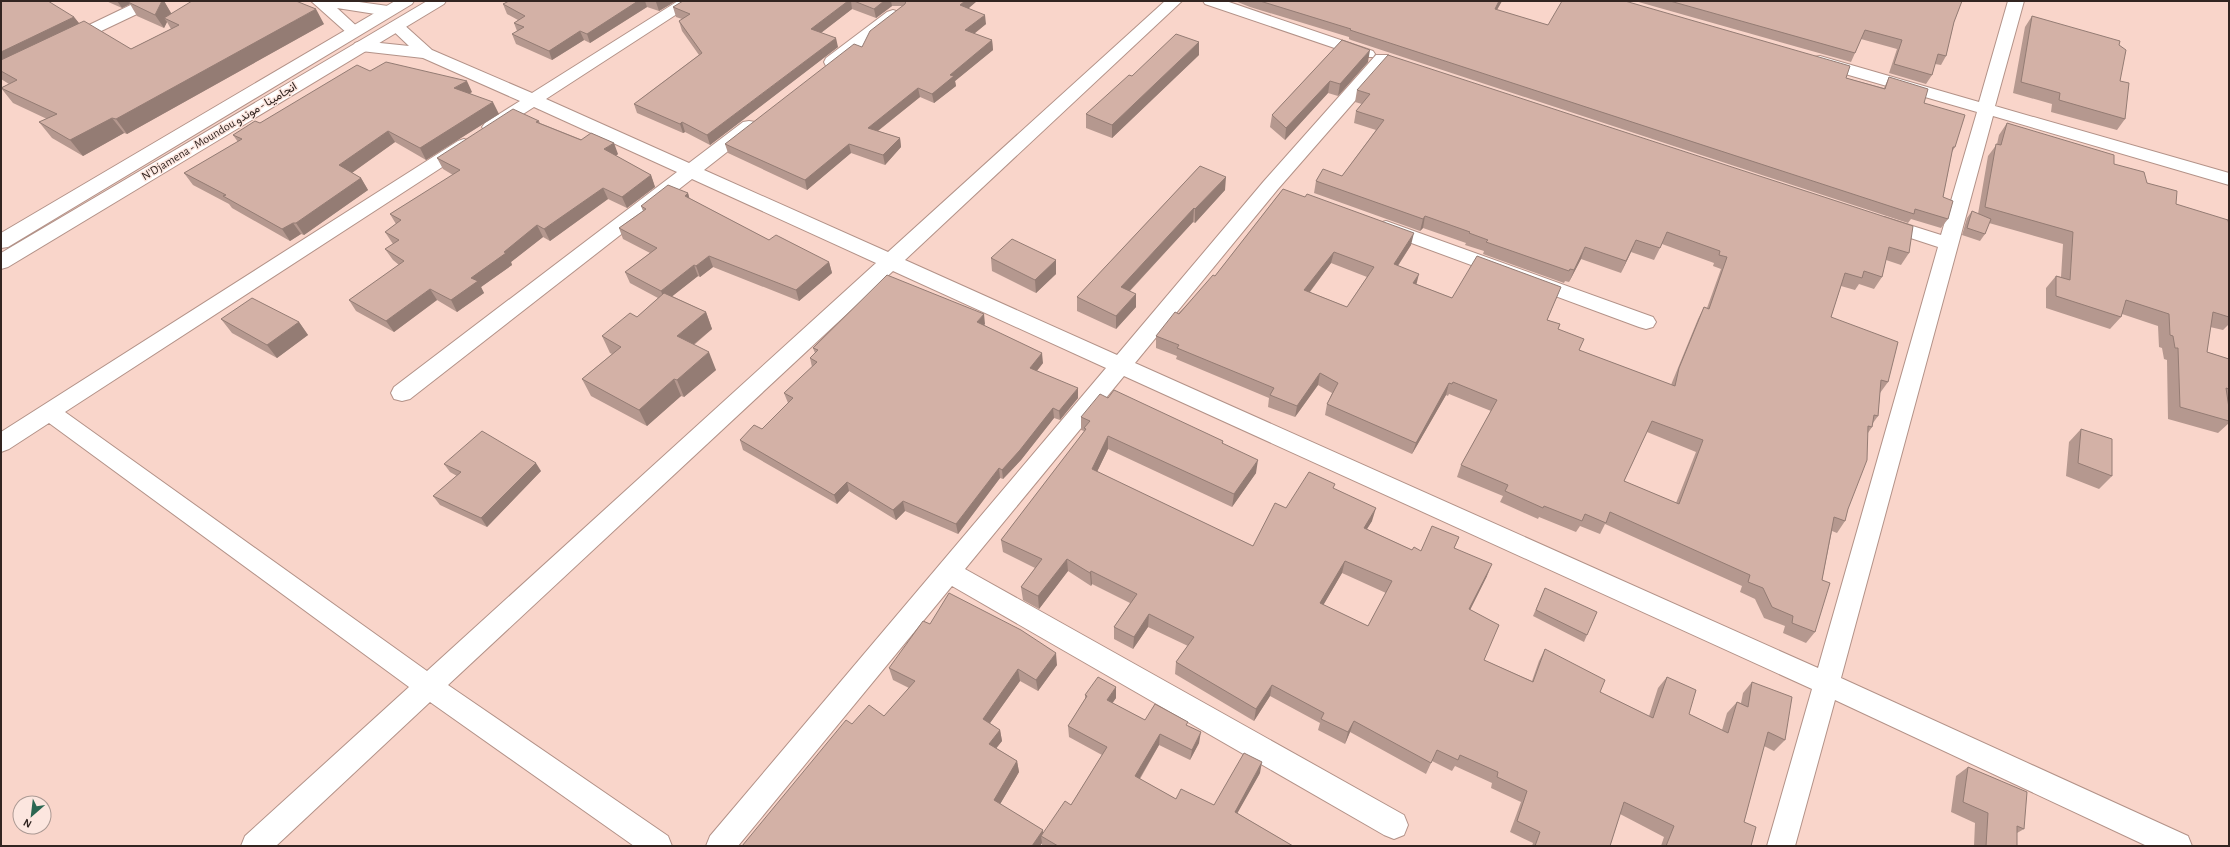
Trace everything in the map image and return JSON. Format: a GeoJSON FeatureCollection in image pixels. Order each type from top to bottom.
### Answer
{"type":"FeatureCollection","features":[{"type":"Feature","properties":{"kind":"street"},"geometry":{"type":"LineString","coordinates":[[58,46],[152,1]]}},
{"type":"Feature","properties":{"kind":"street"},"geometry":{"type":"LineString","coordinates":[[319,1],[392,19],[426,53]]}},
{"type":"Feature","properties":{"kind":"street"},"geometry":{"type":"LineString","coordinates":[[319,1],[358,38],[426,53],[534,100],[1827,684],[2178,846]]}},
{"type":"Feature","properties":{"kind":"street","name":"N'Djamena - Moundou انجامينا - موندو"},"geometry":{"type":"LineString","coordinates":[[392,19],[406,1]]}},
{"type":"Feature","properties":{"kind":"street","name":"N'Djamena - Moundou انجامينا - موندو"},"geometry":{"type":"LineString","coordinates":[[1,242],[392,19],[438,1]]}},
{"type":"Feature","properties":{"kind":"street"},"geometry":{"type":"LineString","coordinates":[[1,443],[689,1]]}},
{"type":"Feature","properties":{"kind":"street"},"geometry":{"type":"LineString","coordinates":[[255,846],[890,260],[1174,1]]}},
{"type":"Feature","properties":{"kind":"street"},"geometry":{"type":"LineString","coordinates":[[720,846],[950,573],[1120,365],[1279,188],[1389,62],[1210,1]]}},
{"type":"Feature","properties":{"kind":"street"},"geometry":{"type":"LineString","coordinates":[[1781,846],[1948,244],[1988,109],[2016,1]]}},
{"type":"Feature","properties":{"kind":"street"},"geometry":{"type":"LineString","coordinates":[[817,74],[899,10]]}},
{"type":"Feature","properties":{"kind":"street","name":"N'Djamena - Moundou انجامينا - موندو"},"geometry":{"type":"LineString","coordinates":[[1,262],[358,38]]}},
{"type":"Feature","properties":{"kind":"street"},"geometry":{"type":"LineString","coordinates":[[1804,56],[2229,180]]}},
{"type":"Feature","properties":{"kind":"street"},"geometry":{"type":"LineString","coordinates":[[402,393],[761,117]]}},
{"type":"Feature","properties":{"kind":"street"},"geometry":{"type":"LineString","coordinates":[[1865,217],[1948,244]]}},
{"type":"Feature","properties":{"kind":"street"},"geometry":{"type":"LineString","coordinates":[[1369,221],[1646,322]]}},
{"type":"Feature","properties":{"kind":"street"},"geometry":{"type":"LineString","coordinates":[[49,412],[429,687],[658,846]]}},
{"type":"Feature","properties":{"kind":"street"},"geometry":{"type":"LineString","coordinates":[[950,573],[1394,825]]}},
{"type":"Feature","properties":{"kind":"building"},"geometry":{"type":"Polygon","coordinates":[[[1,1],[48,1],[74,17],[1,52],[1,1]]]}},
{"type":"Feature","properties":{"kind":"building"},"geometry":{"type":"Polygon","coordinates":[[[162,1],[155,15],[128,2],[162,1]]]}},
{"type":"Feature","properties":{"kind":"building"},"geometry":{"type":"Polygon","coordinates":[[[192,1],[296,1],[316,9],[116,119],[112,118],[70,140],[39,122],[57,114],[1,88],[17,80],[1,71],[1,60],[84,21],[131,49],[179,25],[164,18],[192,1]]]}},
{"type":"Feature","properties":{"kind":"building"},"geometry":{"type":"Polygon","coordinates":[[[509,1],[638,1],[587,34],[580,31],[549,51],[512,34],[524,27],[514,23],[525,16],[503,4],[509,1]]]}},
{"type":"Feature","properties":{"kind":"building"},"geometry":{"type":"Polygon","coordinates":[[[683,1],[848,1],[811,29],[836,38],[707,135],[682,122],[680,124],[634,104],[702,53],[679,21],[690,14],[673,7],[683,1]]]}},
{"type":"Feature","properties":{"kind":"building"},"geometry":{"type":"Polygon","coordinates":[[[854,1],[884,1],[874,9],[854,1]]]}},
{"type":"Feature","properties":{"kind":"building"},"geometry":{"type":"Polygon","coordinates":[[[906,1],[965,1],[960,5],[985,15],[965,30],[992,40],[950,75],[954,76],[932,94],[918,88],[868,128],[900,138],[883,155],[849,144],[805,180],[725,144],[854,44],[862,47],[870,31],[905,4],[906,1]]]}},
{"type":"Feature","properties":{"kind":"building"},"geometry":{"type":"Polygon","coordinates":[[[1260,1],[1499,1],[1495,9],[1548,25],[1562,1],[1625,1],[1850,66],[1846,78],[1885,89],[1889,77],[1928,89],[1924,103],[1965,115],[1955,147],[1953,147],[1943,197],[1953,201],[1948,219],[1915,209],[1914,214],[1350,30],[1351,29],[1260,1]]]}},
{"type":"Feature","properties":{"kind":"building"},"geometry":{"type":"Polygon","coordinates":[[[1670,1],[1962,1],[1954,22],[1946,56],[1938,54],[1932,75],[1894,64],[1902,40],[1865,30],[1855,53],[1670,1]]]}},
{"type":"Feature","properties":{"kind":"building"},"geometry":{"type":"Polygon","coordinates":[[[2032,16],[2120,41],[2119,45],[2126,50],[2120,81],[2129,83],[2125,119],[2059,100],[2060,93],[2021,82],[2032,16]]]}},
{"type":"Feature","properties":{"kind":"building"},"geometry":{"type":"Polygon","coordinates":[[[1176,34],[1199,42],[1112,125],[1086,114],[1129,75],[1132,76],[1176,34]]]}},
{"type":"Feature","properties":{"kind":"building"},"geometry":{"type":"Polygon","coordinates":[[[1342,40],[1370,50],[1340,84],[1330,81],[1286,128],[1272,115],[1342,40]]]}},
{"type":"Feature","properties":{"kind":"building"},"geometry":{"type":"Polygon","coordinates":[[[1388,55],[1913,226],[1909,253],[1889,247],[1882,277],[1864,271],[1862,278],[1845,273],[1831,317],[1898,342],[1888,382],[1881,380],[1878,416],[1874,415],[1872,427],[1868,426],[1867,460],[1848,509],[1845,521],[1834,517],[1822,580],[1830,583],[1815,632],[1792,623],[1793,616],[1772,607],[1763,588],[1748,582],[1750,575],[1610,512],[1606,523],[1585,514],[1582,521],[1544,506],[1543,508],[1505,491],[1508,485],[1461,465],[1497,400],[1453,382],[1452,384],[1449,383],[1416,443],[1327,404],[1338,383],[1320,373],[1297,406],[1270,395],[1274,388],[1177,348],[1179,345],[1156,336],[1175,312],[1179,314],[1213,275],[1215,276],[1283,189],[1305,197],[1307,194],[1414,233],[1394,264],[1419,274],[1413,283],[1452,298],[1477,256],[1561,287],[1547,320],[1560,324],[1558,329],[1584,339],[1579,350],[1675,386],[1679,368],[1704,307],[1709,309],[1727,257],[1719,255],[1720,251],[1667,232],[1660,248],[1636,240],[1626,261],[1585,247],[1574,270],[1570,269],[1569,271],[1486,242],[1488,240],[1469,233],[1470,232],[1425,216],[1423,219],[1316,181],[1323,169],[1342,176],[1384,120],[1356,111],[1370,94],[1357,90],[1388,55]],[[1334,252],[1304,290],[1347,307],[1374,267],[1334,252]],[[1652,421],[1624,481],[1679,504],[1703,440],[1652,421]]]}},
{"type":"Feature","properties":{"kind":"building"},"geometry":{"type":"Polygon","coordinates":[[[386,62],[467,81],[454,88],[493,102],[420,148],[388,131],[339,165],[361,178],[296,223],[282,229],[223,196],[226,195],[184,173],[242,139],[233,135],[255,121],[260,123],[357,65],[370,71],[386,62]]]}},
{"type":"Feature","properties":{"kind":"building"},"geometry":{"type":"Polygon","coordinates":[[[513,109],[539,121],[536,122],[581,140],[591,133],[614,143],[604,149],[651,175],[622,197],[603,188],[544,229],[537,225],[504,252],[506,253],[471,278],[478,281],[451,300],[430,289],[386,321],[349,300],[404,261],[385,249],[399,240],[385,232],[401,220],[390,214],[460,170],[437,158],[513,109]]]}},
{"type":"Feature","properties":{"kind":"building"},"geometry":{"type":"Polygon","coordinates":[[[2007,123],[2114,155],[2114,164],[2144,172],[2147,183],[2177,191],[2176,204],[2228,220],[2229,317],[2213,312],[2207,352],[2229,359],[2229,389],[2226,388],[2229,421],[2180,407],[2178,348],[2175,348],[2173,336],[2170,335],[2169,314],[2126,300],[2121,317],[2056,296],[2056,276],[2070,280],[2073,232],[1985,207],[1996,144],[2001,145],[2007,123]]]}},
{"type":"Feature","properties":{"kind":"building"},"geometry":{"type":"Polygon","coordinates":[[[1200,166],[1226,177],[1195,209],[1194,208],[1121,287],[1136,294],[1116,316],[1077,297],[1200,166]]]}},
{"type":"Feature","properties":{"kind":"building"},"geometry":{"type":"Polygon","coordinates":[[[668,185],[688,193],[685,196],[769,240],[776,235],[829,262],[796,290],[709,256],[696,266],[694,265],[661,291],[625,272],[657,248],[619,228],[646,209],[641,206],[668,185]]]}},
{"type":"Feature","properties":{"kind":"building"},"geometry":{"type":"Polygon","coordinates":[[[1972,211],[1991,219],[1985,234],[1967,228],[1972,211]]]}},
{"type":"Feature","properties":{"kind":"building"},"geometry":{"type":"Polygon","coordinates":[[[1012,239],[1056,260],[1035,280],[991,258],[1012,239]]]}},
{"type":"Feature","properties":{"kind":"building"},"geometry":{"type":"Polygon","coordinates":[[[887,275],[984,314],[977,322],[1042,353],[1030,368],[1078,388],[1059,411],[1053,408],[1002,470],[999,468],[956,524],[903,501],[893,510],[847,482],[834,495],[740,440],[754,425],[762,429],[793,398],[784,393],[817,362],[810,358],[818,350],[813,348],[887,275]]]}},
{"type":"Feature","properties":{"kind":"building"},"geometry":{"type":"Polygon","coordinates":[[[664,293],[706,312],[677,336],[709,352],[677,380],[674,379],[639,410],[582,379],[621,347],[602,336],[630,313],[637,317],[664,293]]]}},
{"type":"Feature","properties":{"kind":"building"},"geometry":{"type":"Polygon","coordinates":[[[252,298],[299,322],[267,345],[221,319],[252,298]]]}},
{"type":"Feature","properties":{"kind":"building"},"geometry":{"type":"Polygon","coordinates":[[[1114,390],[1223,441],[1222,443],[1258,460],[1234,494],[1108,436],[1092,469],[1253,546],[1275,503],[1286,508],[1309,472],[1335,484],[1333,488],[1376,508],[1364,528],[1412,550],[1414,547],[1421,551],[1432,526],[1459,537],[1454,548],[1492,564],[1469,609],[1499,625],[1484,660],[1533,682],[1545,649],[1605,680],[1600,692],[1653,718],[1667,677],[1696,690],[1689,714],[1728,733],[1737,702],[1748,707],[1752,682],[1792,697],[1785,740],[1768,732],[1744,822],[1756,827],[1751,846],[1666,846],[1674,826],[1624,802],[1610,846],[1535,846],[1540,832],[1517,821],[1527,791],[1497,777],[1498,772],[1460,755],[1458,760],[1437,750],[1431,763],[1354,721],[1348,732],[1321,719],[1324,713],[1272,685],[1256,709],[1176,662],[1194,637],[1149,614],[1134,637],[1114,627],[1137,594],[1091,571],[1090,573],[1067,559],[1038,596],[1021,587],[1042,559],[1001,540],[1086,429],[1084,428],[1090,421],[1081,417],[1100,394],[1108,398],[1114,390]],[[1345,561],[1320,603],[1368,626],[1392,581],[1345,561]]]}},
{"type":"Feature","properties":{"kind":"building"},"geometry":{"type":"Polygon","coordinates":[[[2081,429],[2112,439],[2112,476],[2078,463],[2081,429]]]}},
{"type":"Feature","properties":{"kind":"building"},"geometry":{"type":"Polygon","coordinates":[[[482,431],[536,463],[481,518],[433,496],[461,472],[444,464],[482,431]]]}},
{"type":"Feature","properties":{"kind":"building"},"geometry":{"type":"Polygon","coordinates":[[[1545,588],[1597,612],[1587,635],[1536,610],[1545,588]]]}},
{"type":"Feature","properties":{"kind":"building"},"geometry":{"type":"Polygon","coordinates":[[[949,593],[1021,630],[1056,653],[1036,680],[1018,669],[983,719],[1000,730],[989,744],[1017,761],[994,800],[1043,830],[1032,846],[742,846],[846,720],[852,724],[869,705],[884,716],[915,681],[889,668],[923,621],[930,624],[949,593]]]}},
{"type":"Feature","properties":{"kind":"building"},"geometry":{"type":"Polygon","coordinates":[[[1098,677],[1116,687],[1107,700],[1145,720],[1155,704],[1188,722],[1186,725],[1201,732],[1192,750],[1160,734],[1135,776],[1176,799],[1181,789],[1214,805],[1244,753],[1262,762],[1235,812],[1293,846],[1058,846],[1041,836],[1065,801],[1071,805],[1107,747],[1068,726],[1087,696],[1085,695],[1098,677]]]}},
{"type":"Feature","properties":{"kind":"building"},"geometry":{"type":"Polygon","coordinates":[[[1968,767],[2027,792],[2024,829],[2017,826],[2017,846],[1986,846],[1988,813],[1963,802],[1968,767]]]}}]}
